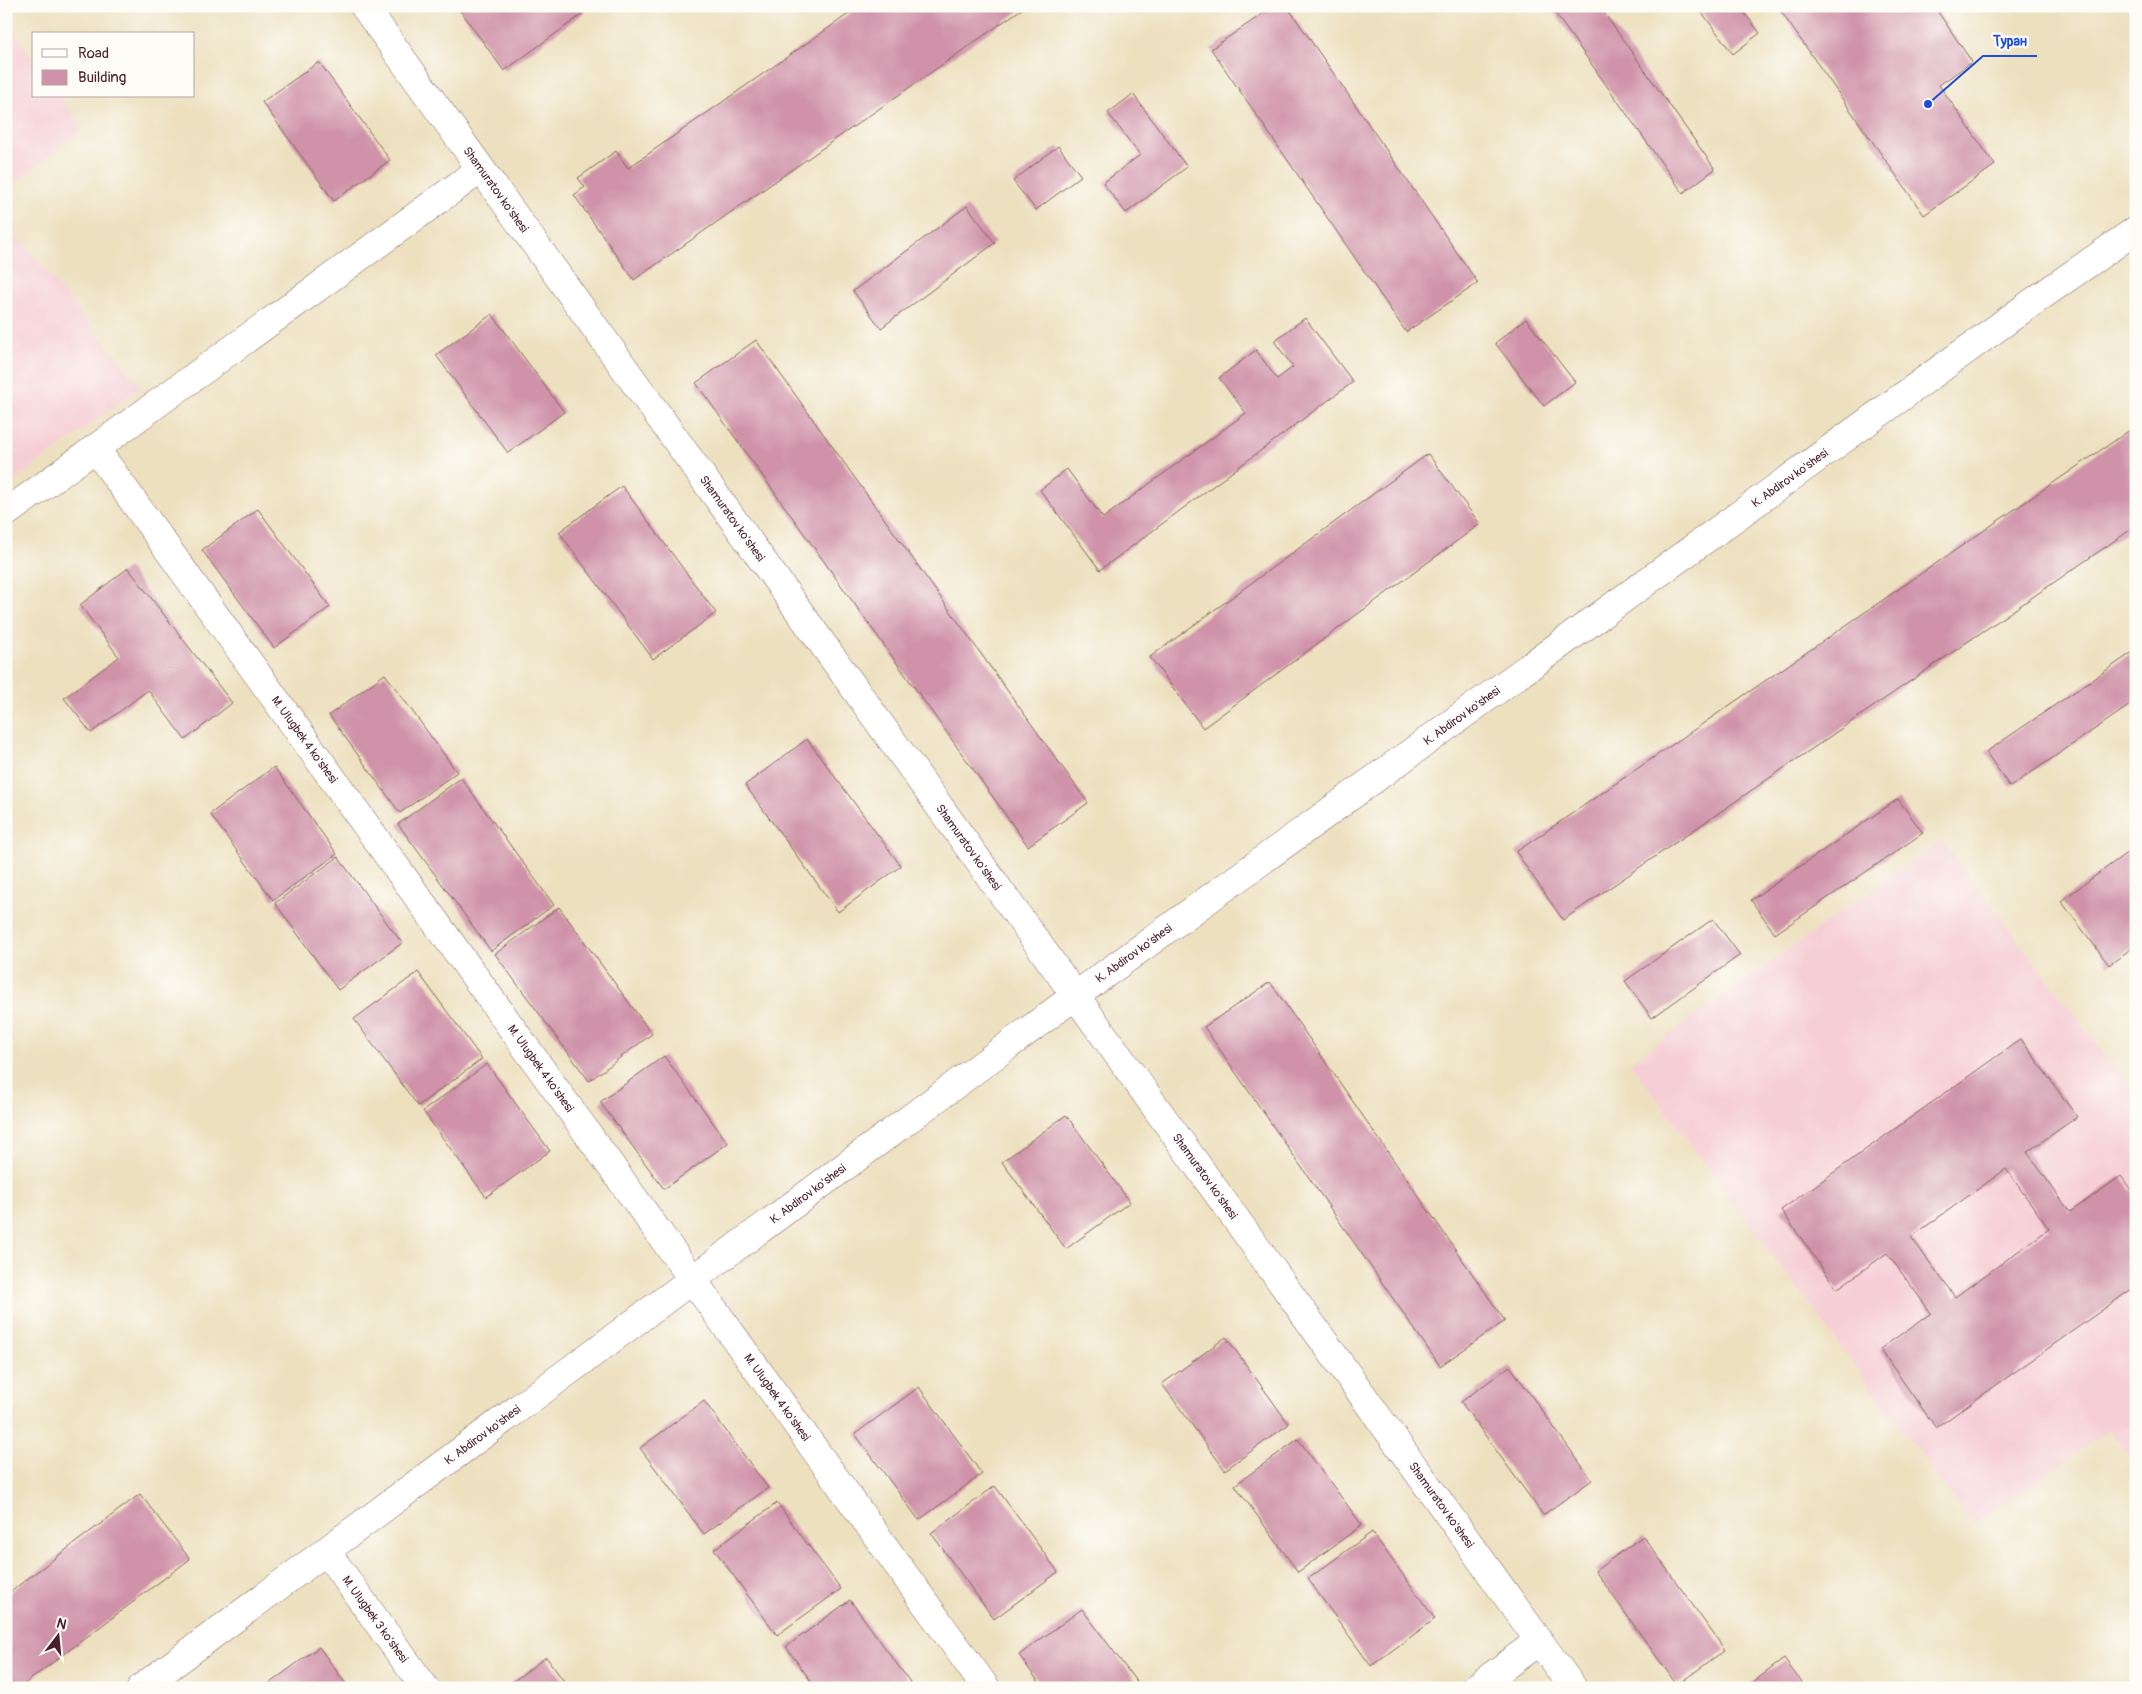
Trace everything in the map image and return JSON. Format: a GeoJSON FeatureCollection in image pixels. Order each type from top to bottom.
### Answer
{"type":"FeatureCollection","features":[{"type":"Feature","properties":{"kind":"street","name":"Shamuratov ko'shesi"},"geometry":{"type":"LineString","coordinates":[[364,6],[1573,1688]]}},
{"type":"Feature","properties":{"kind":"street"},"geometry":{"type":"LineString","coordinates":[[6,513],[481,169]]}},
{"type":"Feature","properties":{"kind":"street","name":"K. Abdirov ko'shesi"},"geometry":{"type":"LineString","coordinates":[[141,1688],[1075,996],[2030,304],[2136,230]]}},
{"type":"Feature","properties":{"kind":"street","name":"M. Ulugbek 4 ko'shesi"},"geometry":{"type":"LineString","coordinates":[[95,448],[986,1688]]}},
{"type":"Feature","properties":{"kind":"street","name":"M. Ulugbek 3 ko'shesi"},"geometry":{"type":"LineString","coordinates":[[326,1550],[425,1688]]}},
{"type":"Feature","properties":{"kind":"street"},"geometry":{"type":"LineString","coordinates":[[1475,1688],[1540,1641]]}},
{"type":"Feature","properties":{"kind":"shaded area"},"geometry":{"type":"Polygon","coordinates":[[[6,20],[32,56],[32,98],[61,98],[82,128],[6,191],[6,20]]]}},
{"type":"Feature","properties":{"kind":"shaded area"},"geometry":{"type":"Polygon","coordinates":[[[6,223],[141,387],[6,487],[6,223]]]}},
{"type":"Feature","properties":{"kind":"shaded area"},"geometry":{"type":"Polygon","coordinates":[[[1942,840],[2136,1096],[2136,1463],[2110,1429],[1974,1526],[1630,1063],[1942,840]]]}},
{"type":"Feature","properties":{"kind":"building"},"geometry":{"type":"Polygon","coordinates":[[[457,6],[579,6],[584,13],[504,71],[457,6]]]}},
{"type":"Feature","properties":{"kind":"building"},"geometry":{"type":"Polygon","coordinates":[[[860,6],[1026,6],[634,280],[574,195],[585,187],[578,178],[616,151],[628,168],[860,6]]]}},
{"type":"Feature","properties":{"kind":"building"},"geometry":{"type":"Polygon","coordinates":[[[1274,6],[1287,6],[1478,283],[1406,332],[1211,49],[1274,6]]]}},
{"type":"Feature","properties":{"kind":"building"},"geometry":{"type":"Polygon","coordinates":[[[1550,6],[1599,6],[1715,169],[1683,193],[1550,6]]]}},
{"type":"Feature","properties":{"kind":"building"},"geometry":{"type":"Polygon","coordinates":[[[1697,6],[1739,6],[1760,33],[1733,54],[1697,6]]]}},
{"type":"Feature","properties":{"kind":"building"},"geometry":{"type":"Polygon","coordinates":[[[1777,6],[1934,6],[1972,62],[1939,85],[1995,165],[1924,215],[1777,6]]]}},
{"type":"Feature","properties":{"kind":"building"},"geometry":{"type":"Polygon","coordinates":[[[319,62],[390,160],[334,201],[262,102],[319,62]]]}},
{"type":"Feature","properties":{"kind":"building"},"geometry":{"type":"Polygon","coordinates":[[[1133,94],[1187,167],[1126,213],[1103,183],[1140,155],[1108,113],[1133,94]]]}},
{"type":"Feature","properties":{"kind":"building"},"geometry":{"type":"Polygon","coordinates":[[[1058,146],[1081,176],[1036,210],[1013,181],[1058,146]]]}},
{"type":"Feature","properties":{"kind":"building"},"geometry":{"type":"Polygon","coordinates":[[[967,206],[995,243],[881,328],[853,291],[967,206]]]}},
{"type":"Feature","properties":{"kind":"building"},"geometry":{"type":"Polygon","coordinates":[[[492,314],[564,412],[508,453],[436,355],[492,314]]]}},
{"type":"Feature","properties":{"kind":"building"},"geometry":{"type":"Polygon","coordinates":[[[1305,318],[1353,382],[1100,570],[1040,490],[1067,469],[1103,518],[1246,413],[1219,378],[1256,350],[1277,379],[1293,367],[1274,341],[1305,318]]]}},
{"type":"Feature","properties":{"kind":"building"},"geometry":{"type":"Polygon","coordinates":[[[1526,319],[1575,382],[1544,406],[1495,343],[1526,319]]]}},
{"type":"Feature","properties":{"kind":"building"},"geometry":{"type":"Polygon","coordinates":[[[756,340],[1088,803],[1028,846],[696,383],[756,340]]]}},
{"type":"Feature","properties":{"kind":"building"},"geometry":{"type":"Polygon","coordinates":[[[2136,426],[2136,526],[1563,920],[1516,852],[2136,426]]]}},
{"type":"Feature","properties":{"kind":"building"},"geometry":{"type":"Polygon","coordinates":[[[1428,454],[1480,524],[1203,728],[1150,657],[1428,454]]]}},
{"type":"Feature","properties":{"kind":"building"},"geometry":{"type":"Polygon","coordinates":[[[622,486],[716,613],[653,659],[559,532],[622,486]]]}},
{"type":"Feature","properties":{"kind":"building"},"geometry":{"type":"Polygon","coordinates":[[[258,509],[330,607],[274,648],[202,550],[258,509]]]}},
{"type":"Feature","properties":{"kind":"building"},"geometry":{"type":"Polygon","coordinates":[[[128,568],[232,703],[185,740],[148,690],[91,733],[64,698],[119,657],[80,605],[128,568]]]}},
{"type":"Feature","properties":{"kind":"building"},"geometry":{"type":"Polygon","coordinates":[[[2133,652],[2136,655],[2136,701],[2010,787],[1986,752],[2133,652]]]}},
{"type":"Feature","properties":{"kind":"building"},"geometry":{"type":"Polygon","coordinates":[[[385,674],[457,772],[400,813],[329,715],[385,674]]]}},
{"type":"Feature","properties":{"kind":"building"},"geometry":{"type":"Polygon","coordinates":[[[807,739],[901,866],[838,912],[745,785],[807,739]]]}},
{"type":"Feature","properties":{"kind":"building"},"geometry":{"type":"Polygon","coordinates":[[[274,767],[337,854],[273,900],[210,814],[274,767]]]}},
{"type":"Feature","properties":{"kind":"building"},"geometry":{"type":"Polygon","coordinates":[[[461,778],[554,905],[491,951],[398,824],[461,778]]]}},
{"type":"Feature","properties":{"kind":"building"},"geometry":{"type":"Polygon","coordinates":[[[1898,799],[1923,833],[1775,934],[1751,900],[1898,799]]]}},
{"type":"Feature","properties":{"kind":"building"},"geometry":{"type":"Polygon","coordinates":[[[2136,846],[2136,945],[2109,965],[2061,901],[2136,846]]]}},
{"type":"Feature","properties":{"kind":"building"},"geometry":{"type":"Polygon","coordinates":[[[338,857],[402,943],[338,990],[275,903],[338,857]]]}},
{"type":"Feature","properties":{"kind":"building"},"geometry":{"type":"Polygon","coordinates":[[[559,907],[652,1034],[589,1081],[495,954],[559,907]]]}},
{"type":"Feature","properties":{"kind":"building"},"geometry":{"type":"Polygon","coordinates":[[[1713,919],[1740,955],[1652,1018],[1625,981],[1713,919]]]}},
{"type":"Feature","properties":{"kind":"building"},"geometry":{"type":"Polygon","coordinates":[[[418,972],[482,1059],[418,1106],[354,1019],[418,972]]]}},
{"type":"Feature","properties":{"kind":"building"},"geometry":{"type":"Polygon","coordinates":[[[1270,982],[1505,1321],[1440,1366],[1204,1027],[1270,982]]]}},
{"type":"Feature","properties":{"kind":"building"},"geometry":{"type":"Polygon","coordinates":[[[2021,1039],[2077,1117],[2027,1152],[2070,1212],[2121,1176],[2136,1197],[2136,1286],[1936,1428],[1880,1349],[1931,1313],[1887,1253],[1837,1289],[1781,1210],[2021,1039]],[[2006,1169],[1911,1237],[1955,1297],[2049,1229],[2006,1169]]]}},
{"type":"Feature","properties":{"kind":"building"},"geometry":{"type":"Polygon","coordinates":[[[664,1056],[728,1143],[664,1189],[600,1102],[664,1056]]]}},
{"type":"Feature","properties":{"kind":"building"},"geometry":{"type":"Polygon","coordinates":[[[487,1064],[550,1151],[486,1197],[423,1111],[487,1064]]]}},
{"type":"Feature","properties":{"kind":"building"},"geometry":{"type":"Polygon","coordinates":[[[1066,1115],[1130,1202],[1066,1249],[1002,1162],[1066,1115]]]}},
{"type":"Feature","properties":{"kind":"building"},"geometry":{"type":"Polygon","coordinates":[[[1226,1337],[1289,1424],[1225,1470],[1162,1384],[1226,1337]]]}},
{"type":"Feature","properties":{"kind":"building"},"geometry":{"type":"Polygon","coordinates":[[[1510,1366],[1592,1480],[1543,1515],[1461,1402],[1510,1366]]]}},
{"type":"Feature","properties":{"kind":"building"},"geometry":{"type":"Polygon","coordinates":[[[919,1387],[982,1474],[919,1520],[855,1434],[919,1387]]]}},
{"type":"Feature","properties":{"kind":"building"},"geometry":{"type":"Polygon","coordinates":[[[704,1401],[768,1488],[704,1534],[640,1448],[704,1401]]]}},
{"type":"Feature","properties":{"kind":"building"},"geometry":{"type":"Polygon","coordinates":[[[1298,1439],[1362,1525],[1298,1572],[1235,1485],[1298,1439]]]}},
{"type":"Feature","properties":{"kind":"building"},"geometry":{"type":"Polygon","coordinates":[[[995,1486],[1058,1572],[994,1619],[931,1533],[995,1486]]]}},
{"type":"Feature","properties":{"kind":"building"},"geometry":{"type":"Polygon","coordinates":[[[140,1494],[190,1559],[19,1688],[6,1688],[6,1595],[140,1494]]]}},
{"type":"Feature","properties":{"kind":"building"},"geometry":{"type":"Polygon","coordinates":[[[777,1503],[841,1589],[777,1635],[714,1549],[777,1503]]]}},
{"type":"Feature","properties":{"kind":"building"},"geometry":{"type":"Polygon","coordinates":[[[1372,1532],[1435,1619],[1371,1666],[1308,1579],[1372,1532]]]}},
{"type":"Feature","properties":{"kind":"building"},"geometry":{"type":"Polygon","coordinates":[[[1643,1536],[1725,1650],[1677,1685],[1595,1571],[1643,1536]]]}},
{"type":"Feature","properties":{"kind":"building"},"geometry":{"type":"Polygon","coordinates":[[[850,1600],[913,1686],[911,1688],[816,1688],[786,1647],[850,1600]]]}},
{"type":"Feature","properties":{"kind":"building"},"geometry":{"type":"Polygon","coordinates":[[[1082,1609],[1141,1688],[1043,1688],[1019,1655],[1082,1609]]]}},
{"type":"Feature","properties":{"kind":"building"},"geometry":{"type":"Polygon","coordinates":[[[319,1647],[349,1688],[263,1688],[319,1647]]]}},
{"type":"Feature","properties":{"kind":"building"},"geometry":{"type":"Polygon","coordinates":[[[546,1657],[569,1688],[504,1688],[546,1657]]]}},
{"type":"Feature","properties":{"kind":"building"},"geometry":{"type":"Polygon","coordinates":[[[1784,1659],[1806,1688],[1745,1688],[1784,1659]]]}},
{"type":"Feature","properties":{"kind":"place","name":"Туран"},"geometry":{"type":"Point","coordinates":[1928,104]}}]}
